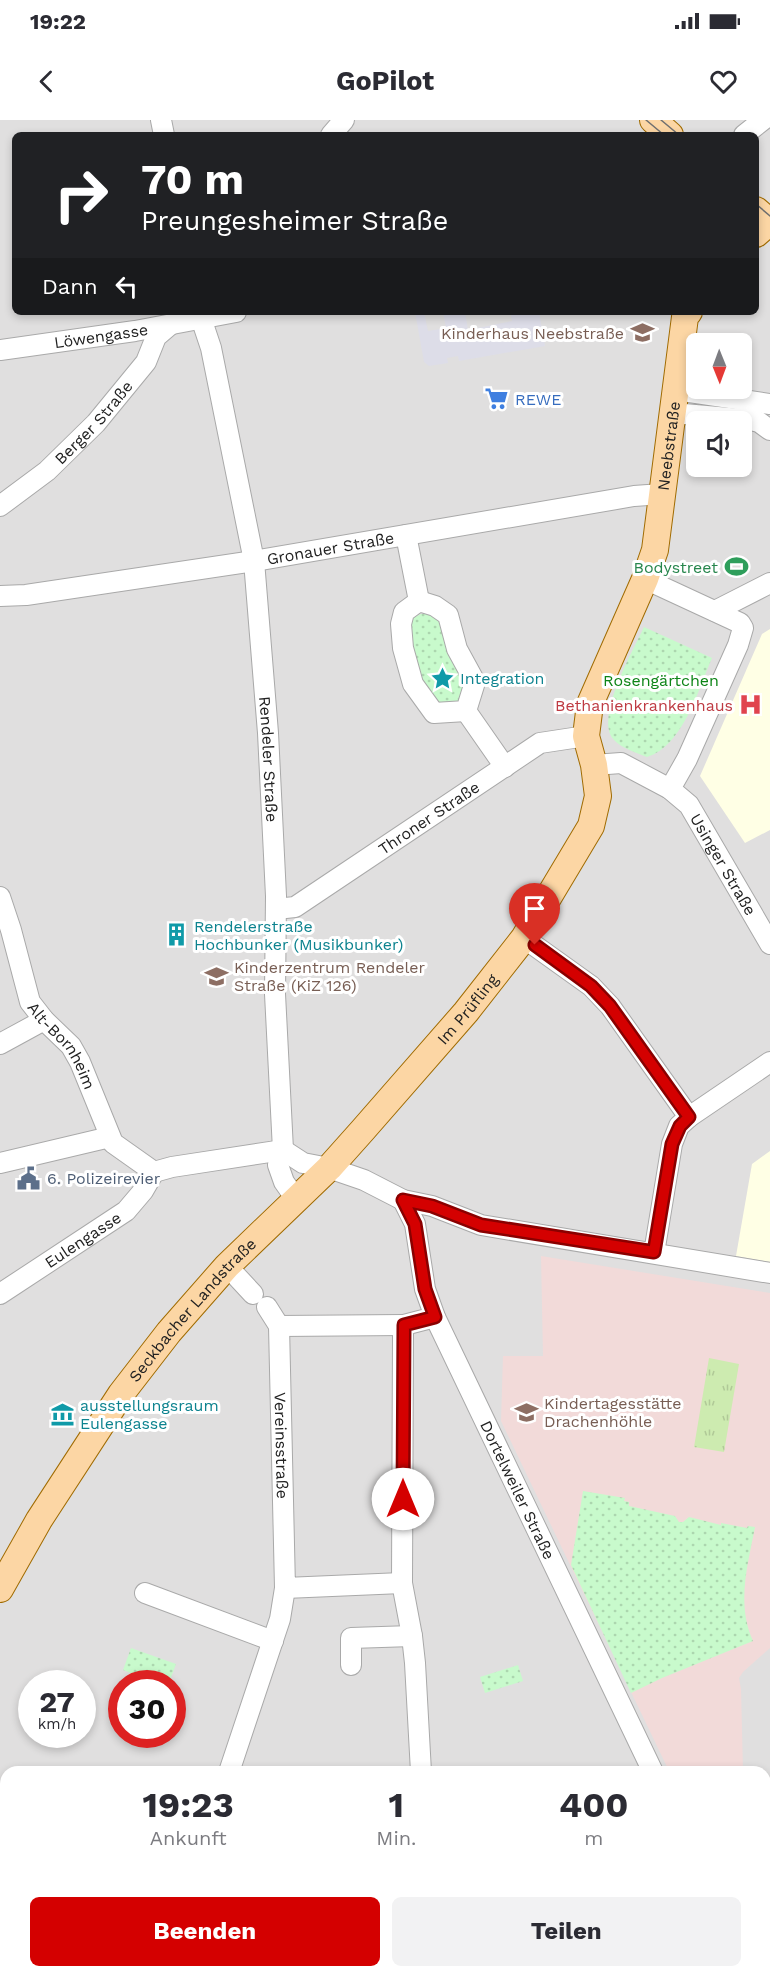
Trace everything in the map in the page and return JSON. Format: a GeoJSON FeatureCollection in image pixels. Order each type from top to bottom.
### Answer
{"type":"FeatureCollection","features":[{"type":"Feature","properties":{"kind":"main road"},"geometry":{"type":"LineString","coordinates":[[653,120],[667,132]]}},
{"type":"Feature","properties":{"kind":"main road","name":"Neebstraße"},"geometry":{"type":"LineString","coordinates":[[645,579],[655,550],[687,315]]}},
{"type":"Feature","properties":{"kind":"main road","name":"Im Prüfling"},"geometry":{"type":"LineString","coordinates":[[329,1168],[466,1012],[524,938],[591,826],[598,796],[594,765],[586,736],[590,704],[645,579]]}},
{"type":"Feature","properties":{"kind":"main road","name":"Seckbacher Landstraße"},"geometry":{"type":"LineString","coordinates":[[0,1589],[39,1520],[121,1394],[169,1332],[227,1266],[329,1168]]}},
{"type":"Feature","properties":{"kind":"street"},"geometry":{"type":"LineString","coordinates":[[334,132],[344,120]]}},
{"type":"Feature","properties":{"kind":"street"},"geometry":{"type":"LineString","coordinates":[[748,132],[763,120]]}},
{"type":"Feature","properties":{"kind":"street","name":"Löwengasse"},"geometry":{"type":"LineString","coordinates":[[0,350],[170,325],[200,316]]}},
{"type":"Feature","properties":{"kind":"street","name":"Rendeler Straße"},"geometry":{"type":"LineString","coordinates":[[200,316],[211,348],[254,561],[268,733],[276,909],[275,994],[283,1150],[278,1165],[284,1182],[296,1199]]}},
{"type":"Feature","properties":{"kind":"street","name":"Berger Straße"},"geometry":{"type":"LineString","coordinates":[[0,506],[47,471],[96,423],[146,362],[156,337],[170,325]]}},
{"type":"Feature","properties":{"kind":"street"},"geometry":{"type":"LineString","coordinates":[[674,401],[770,404]]}},
{"type":"Feature","properties":{"kind":"street"},"geometry":{"type":"LineString","coordinates":[[674,401],[759,422],[770,430]]}},
{"type":"Feature","properties":{"kind":"street","name":"Gronauer Straße"},"geometry":{"type":"LineString","coordinates":[[0,596],[26,595],[254,561],[634,496],[662,494]]}},
{"type":"Feature","properties":{"kind":"street"},"geometry":{"type":"LineString","coordinates":[[406,535],[419,601]]}},
{"type":"Feature","properties":{"kind":"street"},"geometry":{"type":"LineString","coordinates":[[594,765],[621,763],[669,789],[687,759],[742,634],[743,628],[740,623],[645,579]]}},
{"type":"Feature","properties":{"kind":"street"},"geometry":{"type":"LineString","coordinates":[[715,611],[765,586]]}},
{"type":"Feature","properties":{"kind":"street"},"geometry":{"type":"LineString","coordinates":[[419,601],[404,612],[401,624],[403,648],[413,684],[434,713],[466,711]]}},
{"type":"Feature","properties":{"kind":"street"},"geometry":{"type":"LineString","coordinates":[[419,601],[435,606],[448,615],[457,649],[475,682],[466,711]]}},
{"type":"Feature","properties":{"kind":"street"},"geometry":{"type":"LineString","coordinates":[[466,711],[504,767]]}},
{"type":"Feature","properties":{"kind":"street","name":"Throner Straße"},"geometry":{"type":"LineString","coordinates":[[276,909],[295,907],[540,743],[586,736]]}},
{"type":"Feature","properties":{"kind":"street","name":"Usinger Straße"},"geometry":{"type":"LineString","coordinates":[[669,789],[689,805],[770,944]]}},
{"type":"Feature","properties":{"kind":"street","name":"Alt-Bornheim"},"geometry":{"type":"LineString","coordinates":[[0,897],[30,1002],[71,1046],[81,1062],[113,1143],[154,1172]]}},
{"type":"Feature","properties":{"kind":"street"},"geometry":{"type":"LineString","coordinates":[[524,938],[591,986],[610,1006],[689,1117]]}},
{"type":"Feature","properties":{"kind":"street"},"geometry":{"type":"LineString","coordinates":[[0,1044],[45,1020]]}},
{"type":"Feature","properties":{"kind":"street"},"geometry":{"type":"LineString","coordinates":[[654,1252],[672,1144],[680,1126],[689,1117],[770,1062]]}},
{"type":"Feature","properties":{"kind":"street"},"geometry":{"type":"LineString","coordinates":[[0,1163],[110,1137]]}},
{"type":"Feature","properties":{"kind":"street"},"geometry":{"type":"LineString","coordinates":[[154,1172],[172,1167],[283,1150],[303,1162],[364,1180],[403,1200],[432,1206],[481,1225],[770,1273]]}},
{"type":"Feature","properties":{"kind":"street","name":"Eulengasse"},"geometry":{"type":"LineString","coordinates":[[0,1294],[126,1210],[143,1191],[154,1172]]}},
{"type":"Feature","properties":{"kind":"street","name":"Dortelweiler Straße"},"geometry":{"type":"LineString","coordinates":[[403,1200],[415,1224],[425,1289],[435,1317],[650,1766]]}},
{"type":"Feature","properties":{"kind":"street"},"geometry":{"type":"LineString","coordinates":[[227,1266],[260,1300],[279,1326],[404,1325],[435,1317]]}},
{"type":"Feature","properties":{"kind":"street"},"geometry":{"type":"LineString","coordinates":[[404,1325],[402,1582],[412,1636],[421,1766]]}},
{"type":"Feature","properties":{"kind":"street","name":"Vereinsstraße"},"geometry":{"type":"LineString","coordinates":[[231,1766],[280,1619],[285,1588],[279,1326]]}},
{"type":"Feature","properties":{"kind":"street"},"geometry":{"type":"LineString","coordinates":[[285,1588],[402,1582]]}},
{"type":"Feature","properties":{"kind":"street"},"geometry":{"type":"LineString","coordinates":[[145,1593],[273,1641]]}},
{"type":"Feature","properties":{"kind":"street"},"geometry":{"type":"LineString","coordinates":[[351,1665],[351,1638],[412,1636]]}},
{"type":"Feature","properties":{"kind":"shaded area"},"geometry":{"type":"Polygon","coordinates":[[[0,120],[770,120],[770,1766],[0,1766],[0,120]]]}},
{"type":"Feature","properties":{"kind":"shaded area"},"geometry":{"type":"Polygon","coordinates":[[[416,315],[425,315],[428,331],[446,328],[444,315],[466,315],[468,330],[512,321],[511,315],[540,315],[545,346],[459,361],[458,356],[447,358],[448,363],[429,366],[424,362],[416,315]]]}},
{"type":"Feature","properties":{"kind":"shaded area","name":"Bethanienkrankenhaus"},"geometry":{"type":"Polygon","coordinates":[[[770,629],[770,830],[745,843],[700,776],[762,634],[770,629]]]}},
{"type":"Feature","properties":{"kind":"shaded area"},"geometry":{"type":"Polygon","coordinates":[[[770,1151],[770,1262],[736,1256],[752,1164],[770,1151]]]}},
{"type":"Feature","properties":{"kind":"shaded area"},"geometry":{"type":"Polygon","coordinates":[[[541,1256],[770,1293],[770,1648],[739,1678],[743,1766],[667,1766],[501,1421],[503,1356],[543,1356],[541,1256]]]}},
{"type":"Feature","properties":{"kind":"green space"},"geometry":{"type":"Polygon","coordinates":[[[421,614],[436,614],[445,625],[466,680],[465,700],[438,706],[418,680],[407,642],[410,619],[421,614]]]}},
{"type":"Feature","properties":{"kind":"green space","name":"Rosengärtchen"},"geometry":{"type":"Polygon","coordinates":[[[644,627],[712,658],[680,729],[660,751],[647,757],[617,743],[609,730],[609,716],[617,684],[644,627]]]}},
{"type":"Feature","properties":{"kind":"green space"},"geometry":{"type":"Polygon","coordinates":[[[709,1358],[739,1364],[724,1452],[694,1447],[709,1358]]]}},
{"type":"Feature","properties":{"kind":"green space"},"geometry":{"type":"Polygon","coordinates":[[[583,1491],[625,1498],[624,1501],[629,1502],[629,1506],[675,1516],[679,1522],[689,1517],[721,1525],[721,1523],[747,1528],[748,1526],[755,1527],[744,1598],[745,1613],[753,1641],[631,1693],[571,1565],[583,1491]]]}},
{"type":"Feature","properties":{"kind":"green space"},"geometry":{"type":"Polygon","coordinates":[[[131,1648],[176,1664],[174,1670],[123,1670],[131,1648]]]}},
{"type":"Feature","properties":{"kind":"green space"},"geometry":{"type":"Polygon","coordinates":[[[518,1665],[523,1681],[485,1693],[480,1677],[518,1665]]]}},
{"type":"Feature","properties":{"kind":"tram line"},"geometry":{"type":"LineString","coordinates":[[646,120],[660,132]]}},
{"type":"Feature","properties":{"kind":"tram line"},"geometry":{"type":"LineString","coordinates":[[661,120],[675,132]]}},
{"type":"Feature","properties":{"kind":"tram line"},"geometry":{"type":"LineString","coordinates":[[759,207],[770,216]]}},
{"type":"Feature","properties":{"kind":"place","name":"Kinderhaus Neebstraße"},"geometry":{"type":"Point","coordinates":[642,333]}},
{"type":"Feature","properties":{"kind":"place","name":"REWE"},"geometry":{"type":"Point","coordinates":[497,399]}},
{"type":"Feature","properties":{"kind":"place","name":"Bodystreet"},"geometry":{"type":"Point","coordinates":[736,567]}},
{"type":"Feature","properties":{"kind":"place","name":"Integration"},"geometry":{"type":"Point","coordinates":[442,678]}},
{"type":"Feature","properties":{"kind":"place","name":"Bethanienkrankenhaus"},"geometry":{"type":"Point","coordinates":[751,705]}},
{"type":"Feature","properties":{"kind":"place","name":"Rendelerstraße Hochbunker (Musikbunker)"},"geometry":{"type":"Point","coordinates":[176,935]}},
{"type":"Feature","properties":{"kind":"place","name":"Kinderzentrum Rendeler Straße (KiZ 126)"},"geometry":{"type":"Point","coordinates":[216,976]}},
{"type":"Feature","properties":{"kind":"place","name":"6. Polizeirevier"},"geometry":{"type":"Point","coordinates":[29,1178]}},
{"type":"Feature","properties":{"kind":"place","name":"Kindertagesstätte Drachenhöhle"},"geometry":{"type":"Point","coordinates":[526,1412]}},
{"type":"Feature","properties":{"kind":"place","name":"ausstellungsraum Eulengasse"},"geometry":{"type":"Point","coordinates":[62,1414]}},
{"type":"Feature","properties":{"kind":"route"},"geometry":{"type":"LineString","coordinates":[[403,1499],[404,1325],[435,1317],[425,1289],[415,1224],[403,1200],[432,1206],[481,1225],[654,1252],[672,1144],[680,1126],[689,1117],[610,1006],[591,986],[535,945]]}}]}
